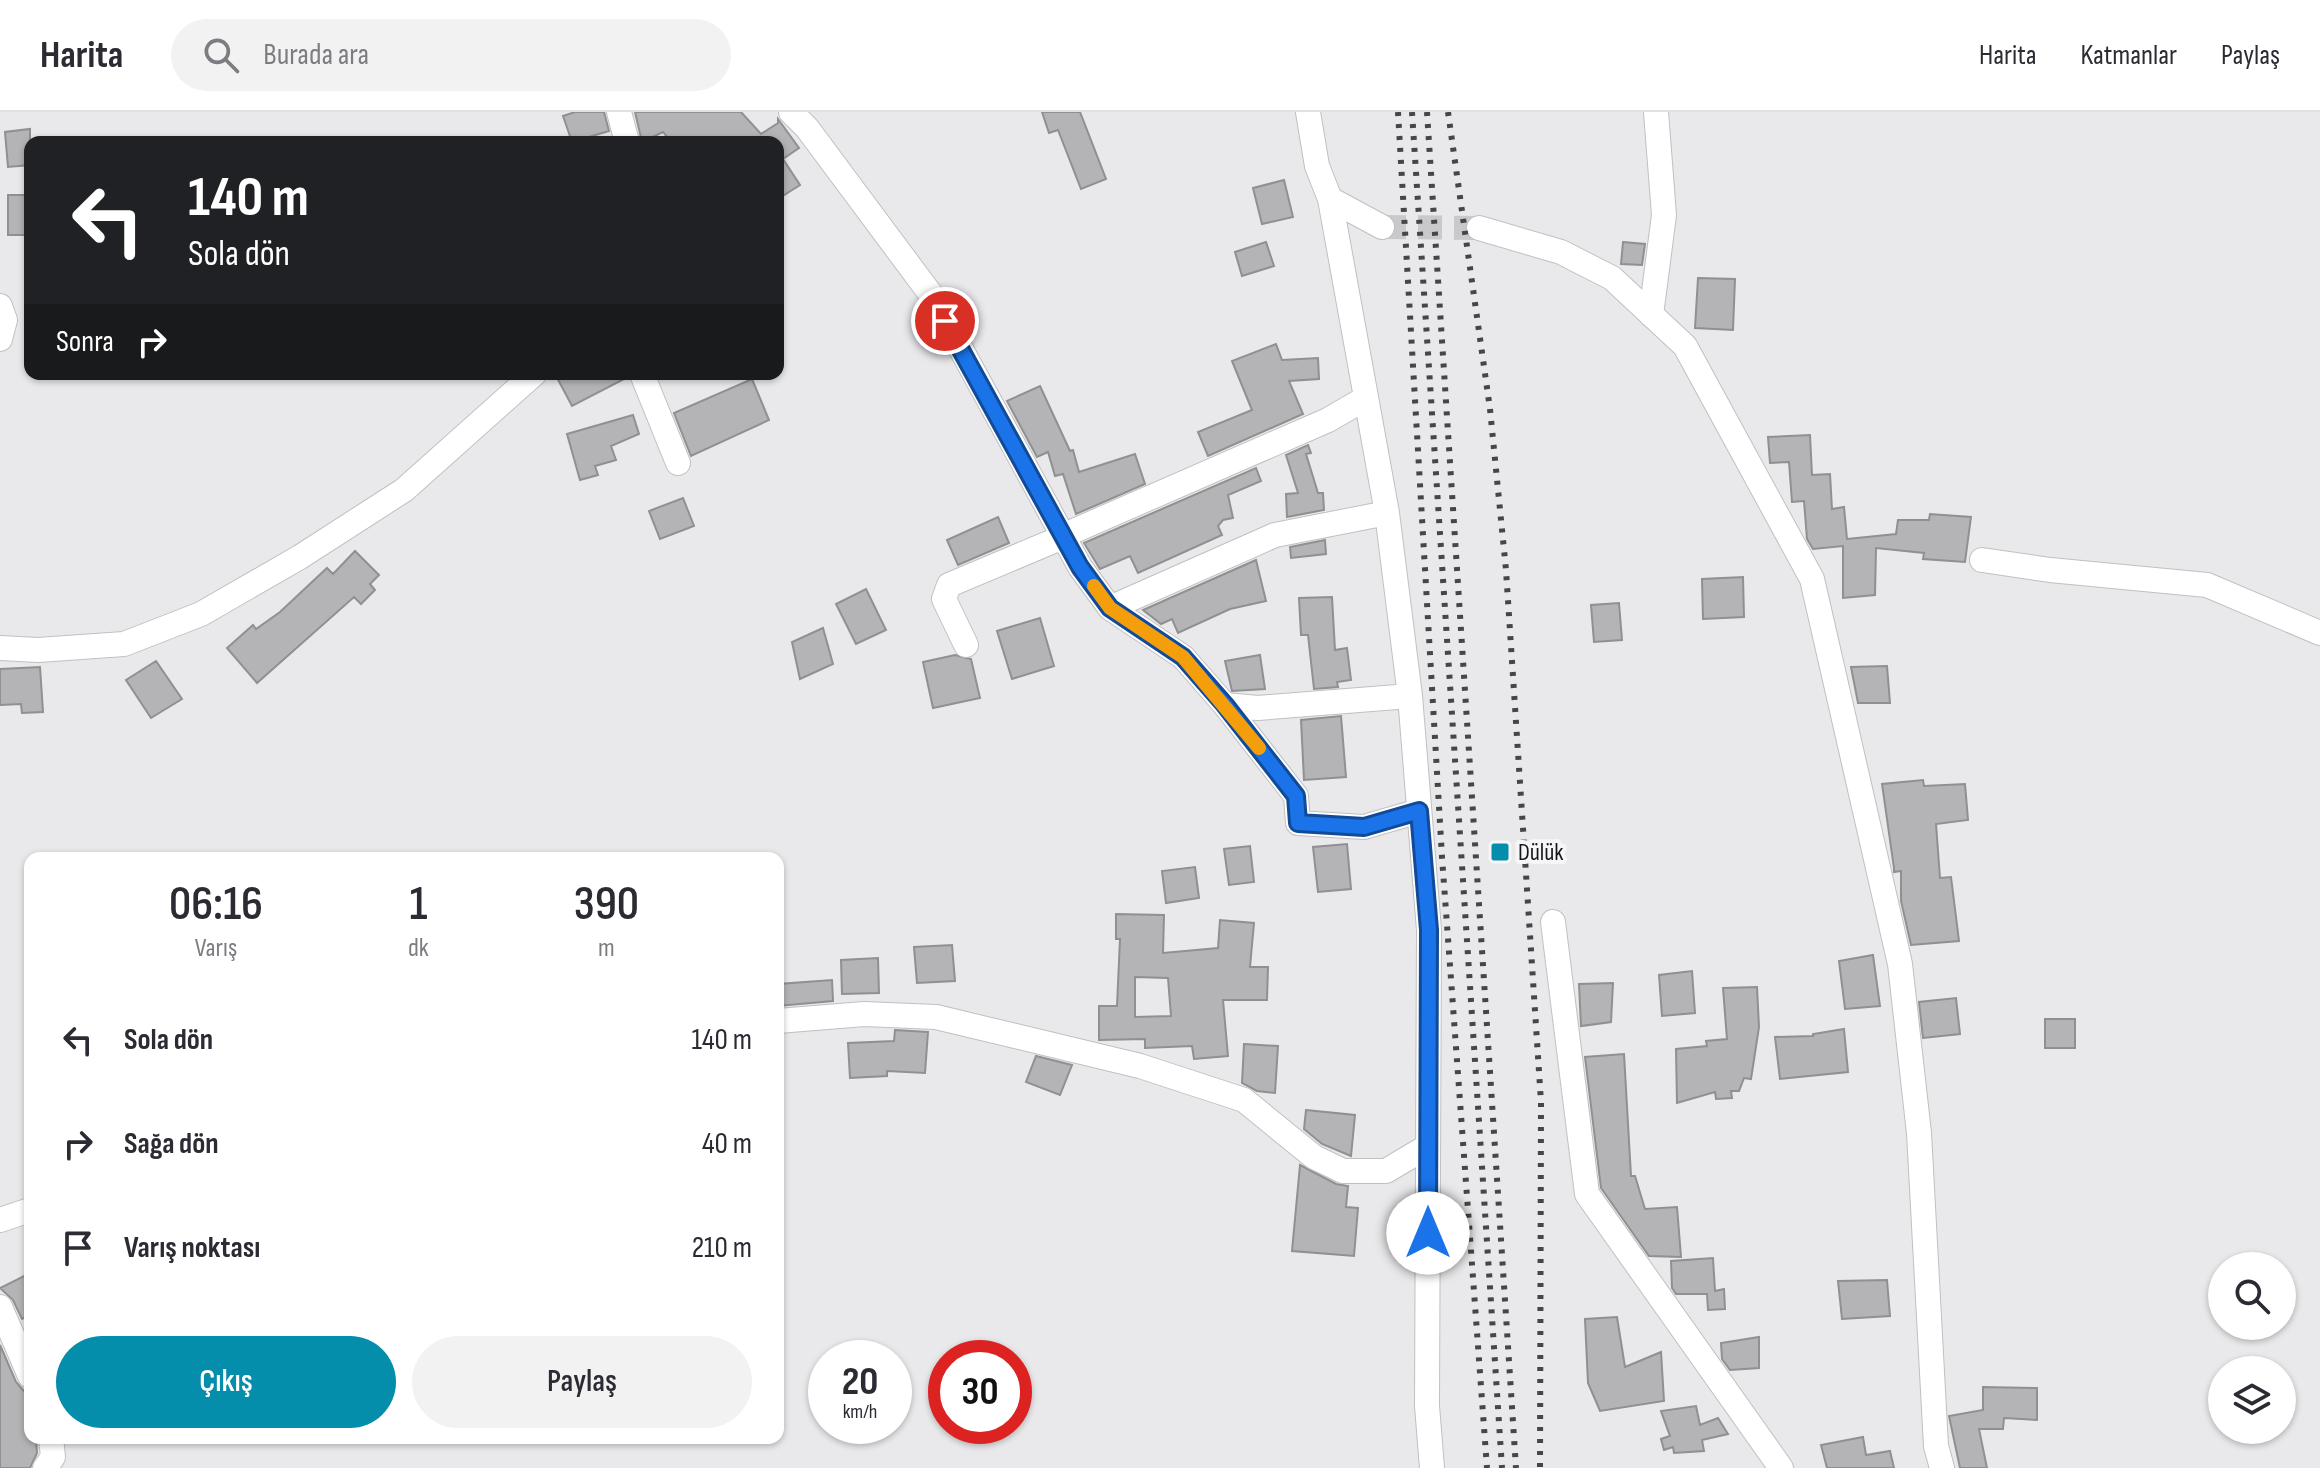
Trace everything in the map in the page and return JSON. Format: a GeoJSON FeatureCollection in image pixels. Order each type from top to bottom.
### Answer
{"type":"FeatureCollection","features":[{"type":"Feature","properties":{"kind":"street"},"geometry":{"type":"LineString","coordinates":[[619,112],[625,136]]}},
{"type":"Feature","properties":{"kind":"street"},"geometry":{"type":"LineString","coordinates":[[791,112],[807,128],[932,296],[1062,537],[1110,608],[1183,657],[1225,705],[1296,796],[1298,823],[1364,827],[1419,811]]}},
{"type":"Feature","properties":{"kind":"street"},"geometry":{"type":"LineString","coordinates":[[1308,112],[1317,166],[1330,199],[1387,513],[1410,696],[1429,930],[1427,1406],[1432,1468]]}},
{"type":"Feature","properties":{"kind":"street"},"geometry":{"type":"LineString","coordinates":[[1651,315],[1664,215],[1656,112]]}},
{"type":"Feature","properties":{"kind":"street"},"geometry":{"type":"LineString","coordinates":[[1330,199],[1382,227]]}},
{"type":"Feature","properties":{"kind":"street"},"geometry":{"type":"LineString","coordinates":[[1479,228],[1561,252],[1612,278],[1685,346],[1812,579],[1900,964],[1919,1133],[1936,1446],[1942,1468]]}},
{"type":"Feature","properties":{"kind":"street"},"geometry":{"type":"LineString","coordinates":[[0,306],[5,320],[0,339]]}},
{"type":"Feature","properties":{"kind":"street"},"geometry":{"type":"LineString","coordinates":[[0,648],[38,650],[124,644],[201,614],[300,557],[404,490],[527,380]]}},
{"type":"Feature","properties":{"kind":"street"},"geometry":{"type":"LineString","coordinates":[[644,380],[678,463]]}},
{"type":"Feature","properties":{"kind":"street"},"geometry":{"type":"LineString","coordinates":[[966,645],[944,599],[949,585],[1328,420],[1366,398]]}},
{"type":"Feature","properties":{"kind":"street"},"geometry":{"type":"LineString","coordinates":[[1110,608],[1275,535],[1387,513]]}},
{"type":"Feature","properties":{"kind":"street"},"geometry":{"type":"LineString","coordinates":[[1982,560],[2050,570],[2207,585],[2320,633]]}},
{"type":"Feature","properties":{"kind":"street"},"geometry":{"type":"LineString","coordinates":[[1225,705],[1258,708],[1410,696]]}},
{"type":"Feature","properties":{"kind":"street"},"geometry":{"type":"LineString","coordinates":[[1553,922],[1587,1194],[1781,1468]]}},
{"type":"Feature","properties":{"kind":"street"},"geometry":{"type":"LineString","coordinates":[[784,1021],[864,1014],[936,1017],[1140,1066],[1244,1100],[1314,1157],[1343,1171],[1386,1171],[1428,1146]]}},
{"type":"Feature","properties":{"kind":"street"},"geometry":{"type":"LineString","coordinates":[[0,1220],[24,1212]]}},
{"type":"Feature","properties":{"kind":"street"},"geometry":{"type":"LineString","coordinates":[[0,1307],[24,1362]]}},
{"type":"Feature","properties":{"kind":"street"},"geometry":{"type":"LineString","coordinates":[[45,1468],[53,1457],[52,1444]]}},
{"type":"Feature","properties":{"kind":"building"},"geometry":{"type":"Polygon","coordinates":[[[575,112],[604,112],[609,131],[592,136],[570,136],[563,116],[575,112]]]}},
{"type":"Feature","properties":{"kind":"building"},"geometry":{"type":"Polygon","coordinates":[[[635,112],[741,112],[761,134],[778,123],[778,119],[799,148],[784,158],[784,136],[666,136],[663,132],[655,136],[641,136],[635,112]]]}},
{"type":"Feature","properties":{"kind":"building"},"geometry":{"type":"Polygon","coordinates":[[[1042,112],[1080,112],[1106,179],[1081,189],[1058,130],[1049,133],[1042,112]]]}},
{"type":"Feature","properties":{"kind":"building"},"geometry":{"type":"Polygon","coordinates":[[[30,129],[30,136],[24,136],[24,166],[8,167],[5,132],[30,129]]]}},
{"type":"Feature","properties":{"kind":"building"},"geometry":{"type":"Polygon","coordinates":[[[784,161],[800,185],[784,195],[784,161]]]}},
{"type":"Feature","properties":{"kind":"building"},"geometry":{"type":"Polygon","coordinates":[[[1284,180],[1293,217],[1262,224],[1253,188],[1284,180]]]}},
{"type":"Feature","properties":{"kind":"building"},"geometry":{"type":"Polygon","coordinates":[[[8,195],[24,195],[24,235],[8,235],[8,195]]]}},
{"type":"Feature","properties":{"kind":"building"},"geometry":{"type":"Polygon","coordinates":[[[1266,242],[1274,266],[1242,276],[1235,252],[1266,242]]]}},
{"type":"Feature","properties":{"kind":"building"},"geometry":{"type":"Polygon","coordinates":[[[1623,242],[1645,244],[1642,265],[1621,264],[1623,242]]]}},
{"type":"Feature","properties":{"kind":"building"},"geometry":{"type":"Polygon","coordinates":[[[1698,278],[1735,279],[1733,330],[1695,328],[1698,278]]]}},
{"type":"Feature","properties":{"kind":"building"},"geometry":{"type":"Polygon","coordinates":[[[1276,344],[1282,360],[1318,358],[1319,379],[1289,381],[1303,414],[1208,456],[1198,432],[1252,410],[1232,361],[1276,344]]]}},
{"type":"Feature","properties":{"kind":"building"},"geometry":{"type":"Polygon","coordinates":[[[558,380],[622,380],[572,406],[558,380]]]}},
{"type":"Feature","properties":{"kind":"building"},"geometry":{"type":"Polygon","coordinates":[[[752,380],[769,420],[691,456],[674,413],[752,380]]]}},
{"type":"Feature","properties":{"kind":"building"},"geometry":{"type":"Polygon","coordinates":[[[1040,386],[1070,451],[1073,450],[1079,472],[1135,454],[1145,484],[1076,514],[1063,474],[1055,476],[1048,452],[1037,457],[1007,401],[1040,386]]]}},
{"type":"Feature","properties":{"kind":"building"},"geometry":{"type":"Polygon","coordinates":[[[633,415],[639,434],[611,446],[616,460],[595,466],[598,475],[580,480],[567,434],[633,415]]]}},
{"type":"Feature","properties":{"kind":"building"},"geometry":{"type":"Polygon","coordinates":[[[1810,435],[1812,475],[1830,474],[1832,509],[1844,507],[1847,539],[1896,534],[1898,520],[1929,520],[1930,514],[1971,517],[1965,562],[1923,559],[1924,553],[1876,548],[1875,595],[1843,598],[1843,546],[1813,549],[1807,539],[1804,501],[1792,502],[1789,462],[1770,463],[1768,437],[1810,435]]]}},
{"type":"Feature","properties":{"kind":"building"},"geometry":{"type":"Polygon","coordinates":[[[1308,445],[1311,453],[1306,454],[1318,493],[1323,493],[1324,510],[1287,517],[1286,494],[1298,493],[1286,455],[1308,445]]]}},
{"type":"Feature","properties":{"kind":"building"},"geometry":{"type":"Polygon","coordinates":[[[1256,468],[1261,481],[1228,495],[1233,518],[1223,520],[1218,526],[1222,535],[1138,573],[1130,556],[1100,569],[1084,543],[1256,468]]]}},
{"type":"Feature","properties":{"kind":"building"},"geometry":{"type":"Polygon","coordinates":[[[683,498],[694,526],[660,539],[649,511],[683,498]]]}},
{"type":"Feature","properties":{"kind":"building"},"geometry":{"type":"Polygon","coordinates":[[[998,517],[1009,543],[958,565],[947,540],[998,517]]]}},
{"type":"Feature","properties":{"kind":"building"},"geometry":{"type":"Polygon","coordinates":[[[1325,540],[1326,554],[1291,558],[1290,547],[1325,540]]]}},
{"type":"Feature","properties":{"kind":"building"},"geometry":{"type":"Polygon","coordinates":[[[355,551],[379,575],[370,584],[375,590],[361,604],[354,597],[257,683],[227,648],[253,625],[256,629],[280,612],[327,568],[333,574],[355,551]]]}},
{"type":"Feature","properties":{"kind":"building"},"geometry":{"type":"Polygon","coordinates":[[[1256,560],[1266,601],[1230,609],[1178,633],[1172,619],[1161,624],[1143,610],[1256,560]]]}},
{"type":"Feature","properties":{"kind":"building"},"geometry":{"type":"Polygon","coordinates":[[[1743,577],[1744,617],[1703,619],[1702,579],[1743,577]]]}},
{"type":"Feature","properties":{"kind":"building"},"geometry":{"type":"Polygon","coordinates":[[[866,589],[886,630],[856,644],[836,604],[866,589]]]}},
{"type":"Feature","properties":{"kind":"building"},"geometry":{"type":"Polygon","coordinates":[[[1332,597],[1335,650],[1347,648],[1351,680],[1337,682],[1338,687],[1314,689],[1308,635],[1301,635],[1299,598],[1332,597]]]}},
{"type":"Feature","properties":{"kind":"building"},"geometry":{"type":"Polygon","coordinates":[[[1619,603],[1622,640],[1594,642],[1591,605],[1619,603]]]}},
{"type":"Feature","properties":{"kind":"building"},"geometry":{"type":"Polygon","coordinates":[[[1040,618],[1054,666],[1012,679],[997,631],[1040,618]]]}},
{"type":"Feature","properties":{"kind":"building"},"geometry":{"type":"Polygon","coordinates":[[[823,628],[833,664],[800,679],[792,642],[823,628]]]}},
{"type":"Feature","properties":{"kind":"building"},"geometry":{"type":"Polygon","coordinates":[[[955,655],[971,659],[980,698],[933,708],[923,662],[955,655]]]}},
{"type":"Feature","properties":{"kind":"building"},"geometry":{"type":"Polygon","coordinates":[[[1260,655],[1265,689],[1232,691],[1225,661],[1260,655]]]}},
{"type":"Feature","properties":{"kind":"building"},"geometry":{"type":"Polygon","coordinates":[[[156,661],[182,699],[151,718],[126,680],[156,661]]]}},
{"type":"Feature","properties":{"kind":"building"},"geometry":{"type":"Polygon","coordinates":[[[1887,666],[1890,703],[1858,703],[1851,667],[1887,666]]]}},
{"type":"Feature","properties":{"kind":"building"},"geometry":{"type":"Polygon","coordinates":[[[40,667],[43,712],[22,713],[21,704],[0,705],[0,669],[40,667]]]}},
{"type":"Feature","properties":{"kind":"building"},"geometry":{"type":"Polygon","coordinates":[[[1341,716],[1346,777],[1304,780],[1301,720],[1341,716]]]}},
{"type":"Feature","properties":{"kind":"building"},"geometry":{"type":"Polygon","coordinates":[[[1923,780],[1924,786],[1965,784],[1968,820],[1936,824],[1940,878],[1951,877],[1959,941],[1911,945],[1901,901],[1901,871],[1894,872],[1882,784],[1923,780]]]}},
{"type":"Feature","properties":{"kind":"building"},"geometry":{"type":"Polygon","coordinates":[[[1347,844],[1351,889],[1318,892],[1313,847],[1347,844]]]}},
{"type":"Feature","properties":{"kind":"building"},"geometry":{"type":"Polygon","coordinates":[[[1250,846],[1254,882],[1229,885],[1224,849],[1250,846]]]}},
{"type":"Feature","properties":{"kind":"building"},"geometry":{"type":"Polygon","coordinates":[[[1195,867],[1199,898],[1166,903],[1162,871],[1195,867]]]}},
{"type":"Feature","properties":{"kind":"building"},"geometry":{"type":"Polygon","coordinates":[[[1116,914],[1164,915],[1163,953],[1218,948],[1220,920],[1254,923],[1250,967],[1268,967],[1267,1000],[1223,1000],[1228,1056],[1194,1059],[1192,1046],[1145,1048],[1145,1039],[1099,1040],[1099,1006],[1117,1006],[1120,939],[1116,939],[1116,914]],[[1135,977],[1135,1017],[1171,1016],[1168,978],[1135,977]]]}},
{"type":"Feature","properties":{"kind":"building"},"geometry":{"type":"Polygon","coordinates":[[[952,945],[955,981],[917,983],[914,947],[952,945]]]}},
{"type":"Feature","properties":{"kind":"building"},"geometry":{"type":"Polygon","coordinates":[[[1873,955],[1880,1006],[1845,1009],[1839,961],[1873,955]]]}},
{"type":"Feature","properties":{"kind":"building"},"geometry":{"type":"Polygon","coordinates":[[[878,958],[879,993],[842,994],[841,960],[878,958]]]}},
{"type":"Feature","properties":{"kind":"building"},"geometry":{"type":"Polygon","coordinates":[[[1692,971],[1695,1013],[1662,1016],[1659,975],[1692,971]]]}},
{"type":"Feature","properties":{"kind":"building"},"geometry":{"type":"Polygon","coordinates":[[[832,980],[833,1001],[784,1005],[784,984],[832,980]]]}},
{"type":"Feature","properties":{"kind":"building"},"geometry":{"type":"Polygon","coordinates":[[[1613,983],[1611,1022],[1581,1026],[1579,984],[1613,983]]]}},
{"type":"Feature","properties":{"kind":"building"},"geometry":{"type":"Polygon","coordinates":[[[1757,987],[1759,1027],[1751,1079],[1744,1078],[1739,1091],[1731,1091],[1732,1098],[1716,1099],[1715,1092],[1677,1103],[1676,1049],[1707,1046],[1706,1041],[1727,1039],[1723,988],[1757,987]]]}},
{"type":"Feature","properties":{"kind":"building"},"geometry":{"type":"Polygon","coordinates":[[[1956,998],[1960,1034],[1923,1038],[1919,1002],[1956,998]]]}},
{"type":"Feature","properties":{"kind":"building"},"geometry":{"type":"Polygon","coordinates":[[[2045,1019],[2075,1019],[2075,1048],[2045,1048],[2045,1019]]]}},
{"type":"Feature","properties":{"kind":"building"},"geometry":{"type":"Polygon","coordinates":[[[1844,1029],[1848,1072],[1780,1079],[1775,1037],[1813,1036],[1844,1029]]]}},
{"type":"Feature","properties":{"kind":"building"},"geometry":{"type":"Polygon","coordinates":[[[895,1030],[928,1032],[925,1073],[887,1071],[887,1076],[850,1078],[848,1043],[894,1041],[895,1030]]]}},
{"type":"Feature","properties":{"kind":"building"},"geometry":{"type":"Polygon","coordinates":[[[1244,1044],[1278,1046],[1275,1093],[1257,1091],[1242,1083],[1244,1044]]]}},
{"type":"Feature","properties":{"kind":"building"},"geometry":{"type":"Polygon","coordinates":[[[1624,1054],[1631,1176],[1635,1176],[1645,1209],[1677,1207],[1681,1257],[1649,1256],[1601,1188],[1585,1057],[1624,1054]]]}},
{"type":"Feature","properties":{"kind":"building"},"geometry":{"type":"Polygon","coordinates":[[[1036,1056],[1072,1065],[1060,1095],[1026,1082],[1036,1056]]]}},
{"type":"Feature","properties":{"kind":"building"},"geometry":{"type":"Polygon","coordinates":[[[1306,1110],[1355,1115],[1351,1156],[1322,1144],[1304,1129],[1306,1110]]]}},
{"type":"Feature","properties":{"kind":"building"},"geometry":{"type":"Polygon","coordinates":[[[1300,1165],[1336,1184],[1348,1186],[1346,1207],[1358,1208],[1354,1256],[1292,1251],[1300,1165]]]}},
{"type":"Feature","properties":{"kind":"building"},"geometry":{"type":"Polygon","coordinates":[[[1713,1258],[1715,1291],[1724,1289],[1725,1309],[1708,1310],[1707,1294],[1676,1294],[1672,1288],[1671,1261],[1713,1258]]]}},
{"type":"Feature","properties":{"kind":"building"},"geometry":{"type":"Polygon","coordinates":[[[24,1276],[24,1318],[13,1300],[0,1288],[24,1276]]]}},
{"type":"Feature","properties":{"kind":"building"},"geometry":{"type":"Polygon","coordinates":[[[1887,1280],[1890,1316],[1842,1319],[1838,1281],[1887,1280]]]}},
{"type":"Feature","properties":{"kind":"building"},"geometry":{"type":"Polygon","coordinates":[[[1617,1317],[1625,1367],[1661,1352],[1664,1401],[1600,1411],[1588,1383],[1585,1319],[1617,1317]]]}},
{"type":"Feature","properties":{"kind":"building"},"geometry":{"type":"Polygon","coordinates":[[[1759,1337],[1759,1368],[1730,1370],[1722,1359],[1721,1343],[1759,1337]]]}},
{"type":"Feature","properties":{"kind":"building"},"geometry":{"type":"Polygon","coordinates":[[[0,1345],[16,1382],[24,1391],[24,1444],[36,1444],[37,1453],[30,1468],[0,1468],[0,1345]]]}},
{"type":"Feature","properties":{"kind":"building"},"geometry":{"type":"Polygon","coordinates":[[[1983,1387],[2037,1388],[2037,1420],[2004,1418],[2003,1429],[1979,1429],[1987,1468],[1960,1468],[1949,1416],[1983,1410],[1983,1387]]]}},
{"type":"Feature","properties":{"kind":"building"},"geometry":{"type":"Polygon","coordinates":[[[1696,1406],[1700,1425],[1718,1418],[1728,1434],[1702,1440],[1704,1451],[1674,1453],[1673,1447],[1664,1450],[1661,1439],[1670,1436],[1661,1411],[1696,1406]]]}},
{"type":"Feature","properties":{"kind":"building"},"geometry":{"type":"Polygon","coordinates":[[[1863,1437],[1866,1455],[1890,1451],[1894,1468],[1827,1468],[1821,1445],[1863,1437]]]}},
{"type":"Feature","properties":{"kind":"tunnel"},"geometry":{"type":"LineString","coordinates":[[1382,227],[1479,228]]}},
{"type":"Feature","properties":{"kind":"railway"},"geometry":{"type":"LineString","coordinates":[[1398,112],[1442,857],[1487,1468]]}},
{"type":"Feature","properties":{"kind":"railway"},"geometry":{"type":"LineString","coordinates":[[1412,112],[1502,1468]]}},
{"type":"Feature","properties":{"kind":"railway"},"geometry":{"type":"LineString","coordinates":[[1427,112],[1516,1468]]}},
{"type":"Feature","properties":{"kind":"railway"},"geometry":{"type":"LineString","coordinates":[[1448,112],[1490,409],[1506,570],[1541,1102],[1540,1468]]}},
{"type":"Feature","properties":{"kind":"slow traffic"},"geometry":{"type":"LineString","coordinates":[[1094,586],[1110,608],[1183,657],[1259,748]]}},
{"type":"Feature","properties":{"kind":"place","name":"Dülük"},"geometry":{"type":"Point","coordinates":[1500,852]}},
{"type":"Feature","properties":{"kind":"route"},"geometry":{"type":"LineString","coordinates":[[945,321],[1060,537],[1063,537],[1080,567],[1110,608],[1183,657],[1225,705],[1296,796],[1298,823],[1364,827],[1419,811],[1429,930],[1428,1233]]}}]}
